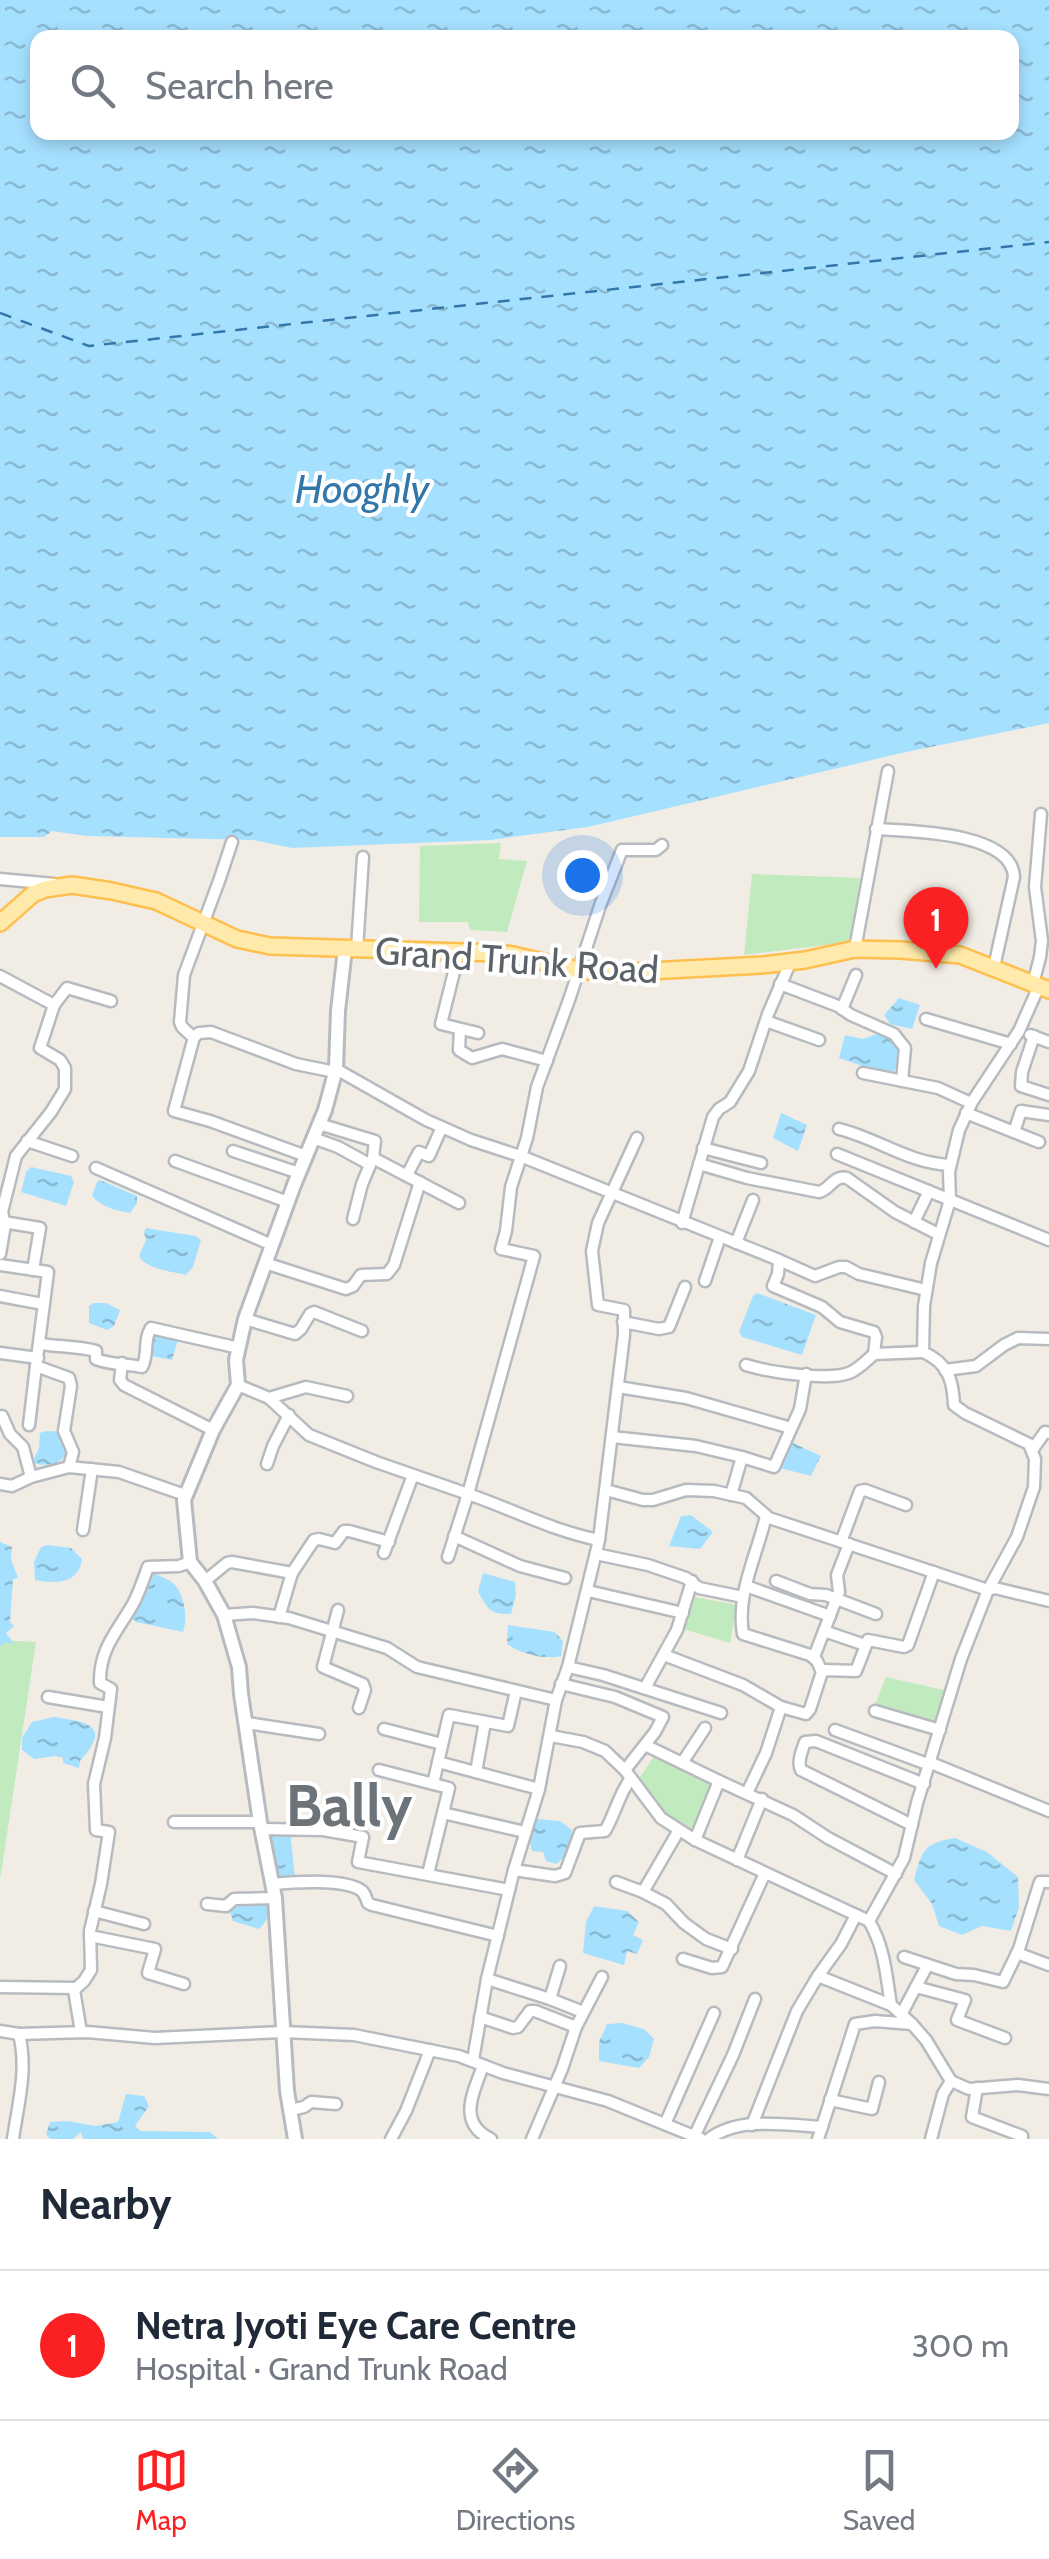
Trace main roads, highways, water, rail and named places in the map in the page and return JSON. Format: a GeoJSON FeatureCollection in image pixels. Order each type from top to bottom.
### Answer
{"type":"FeatureCollection","features":[{"type":"Feature","properties":{"kind":"main road","name":"Grand Trunk Road"},"geometry":{"type":"LineString","coordinates":[[0,924],[33,894],[72,886],[156,901],[253,944],[513,954],[578,970],[646,972],[790,962],[854,949],[948,954],[994,967],[1040,987]]}},
{"type":"Feature","properties":{"kind":"water","name":"Hooghly"},"geometry":{"type":"Polygon","coordinates":[[[0,0],[1049,0],[1049,723],[906,752],[588,827],[490,840],[292,848],[253,840],[87,836],[52,831],[44,837],[0,837],[0,0]]]}},
{"type":"Feature","properties":{"kind":"water"},"geometry":{"type":"Polygon","coordinates":[[[899,998],[920,1005],[912,1029],[890,1024],[884,1015],[899,998]]]}},
{"type":"Feature","properties":{"kind":"water"},"geometry":{"type":"Polygon","coordinates":[[[883,1032],[901,1035],[907,1049],[891,1076],[839,1058],[845,1035],[863,1039],[883,1032]]]}},
{"type":"Feature","properties":{"kind":"water"},"geometry":{"type":"Polygon","coordinates":[[[781,1113],[807,1125],[798,1151],[773,1138],[781,1113]]]}},
{"type":"Feature","properties":{"kind":"water"},"geometry":{"type":"Polygon","coordinates":[[[31,1167],[71,1176],[74,1182],[66,1206],[21,1192],[31,1167]]]}},
{"type":"Feature","properties":{"kind":"water"},"geometry":{"type":"Polygon","coordinates":[[[100,1180],[137,1196],[130,1213],[105,1206],[92,1196],[100,1180]]]}},
{"type":"Feature","properties":{"kind":"water"},"geometry":{"type":"Polygon","coordinates":[[[146,1228],[201,1240],[193,1267],[186,1275],[143,1261],[139,1256],[146,1228]]]}},
{"type":"Feature","properties":{"kind":"water"},"geometry":{"type":"Polygon","coordinates":[[[757,1293],[816,1315],[802,1355],[742,1337],[739,1332],[757,1293]]]}},
{"type":"Feature","properties":{"kind":"water"},"geometry":{"type":"Polygon","coordinates":[[[106,1303],[120,1310],[114,1326],[107,1330],[89,1323],[89,1307],[106,1303]]]}},
{"type":"Feature","properties":{"kind":"water"},"geometry":{"type":"Polygon","coordinates":[[[154,1329],[167,1331],[178,1340],[172,1360],[146,1355],[154,1329]]]}},
{"type":"Feature","properties":{"kind":"water"},"geometry":{"type":"Polygon","coordinates":[[[61,1432],[70,1450],[54,1464],[32,1463],[40,1433],[61,1432]]]}},
{"type":"Feature","properties":{"kind":"water"},"geometry":{"type":"Polygon","coordinates":[[[793,1443],[821,1456],[811,1476],[780,1468],[781,1451],[793,1443]]]}},
{"type":"Feature","properties":{"kind":"water"},"geometry":{"type":"Polygon","coordinates":[[[691,1515],[713,1532],[700,1549],[669,1546],[681,1516],[691,1515]]]}},
{"type":"Feature","properties":{"kind":"water"},"geometry":{"type":"Polygon","coordinates":[[[0,1542],[12,1547],[11,1559],[18,1578],[13,1579],[10,1622],[14,1626],[6,1633],[15,1645],[7,1642],[0,1646],[0,1542]]]}},
{"type":"Feature","properties":{"kind":"water"},"geometry":{"type":"Polygon","coordinates":[[[41,1547],[71,1548],[82,1559],[71,1578],[58,1582],[35,1580],[34,1562],[41,1547]]]}},
{"type":"Feature","properties":{"kind":"water"},"geometry":{"type":"Polygon","coordinates":[[[146,1570],[169,1580],[181,1595],[185,1608],[183,1632],[136,1622],[127,1615],[146,1570]]]}},
{"type":"Feature","properties":{"kind":"water"},"geometry":{"type":"Polygon","coordinates":[[[483,1573],[515,1582],[511,1614],[494,1612],[484,1602],[478,1592],[483,1573]]]}},
{"type":"Feature","properties":{"kind":"water"},"geometry":{"type":"Polygon","coordinates":[[[508,1625],[555,1632],[563,1641],[561,1656],[540,1657],[513,1648],[507,1644],[508,1625]]]}},
{"type":"Feature","properties":{"kind":"water"},"geometry":{"type":"Polygon","coordinates":[[[54,1717],[86,1724],[95,1733],[79,1768],[56,1756],[34,1759],[22,1750],[22,1738],[32,1722],[54,1717]]]}},
{"type":"Feature","properties":{"kind":"water"},"geometry":{"type":"Polygon","coordinates":[[[537,1819],[560,1821],[572,1830],[568,1850],[556,1864],[546,1861],[543,1852],[532,1851],[529,1837],[537,1819]]]}},
{"type":"Feature","properties":{"kind":"water"},"geometry":{"type":"Polygon","coordinates":[[[290,1829],[295,1879],[275,1880],[268,1838],[270,1832],[290,1829]]]}},
{"type":"Feature","properties":{"kind":"water"},"geometry":{"type":"Polygon","coordinates":[[[955,1838],[987,1852],[1018,1877],[1019,1907],[1011,1931],[982,1926],[962,1935],[939,1926],[932,1904],[914,1880],[926,1850],[937,1842],[955,1838]]]}},
{"type":"Feature","properties":{"kind":"water"},"geometry":{"type":"Polygon","coordinates":[[[239,1899],[265,1899],[268,1915],[259,1929],[233,1921],[230,1913],[239,1899]]]}},
{"type":"Feature","properties":{"kind":"water"},"geometry":{"type":"Polygon","coordinates":[[[594,1906],[627,1911],[639,1922],[633,1935],[643,1940],[637,1954],[627,1951],[624,1965],[583,1953],[586,1922],[594,1906]]]}},
{"type":"Feature","properties":{"kind":"water"},"geometry":{"type":"Polygon","coordinates":[[[607,2024],[644,2029],[654,2039],[649,2057],[639,2068],[599,2061],[599,2042],[607,2024]]]}},
{"type":"Feature","properties":{"kind":"water"},"geometry":{"type":"Polygon","coordinates":[[[126,2094],[144,2096],[149,2106],[135,2126],[141,2131],[210,2132],[218,2139],[83,2139],[81,2132],[73,2139],[50,2139],[46,2134],[50,2122],[95,2126],[118,2122],[126,2094]]]}},
{"type":"Feature","properties":{"kind":"place","name":"Netra Jyoti Eye Care Centre"},"geometry":{"type":"Point","coordinates":[936,969]}},
{"type":"Feature","properties":{"kind":"district","name":"Bally"},"geometry":{"type":"Point","coordinates":[349,1805]}}]}
